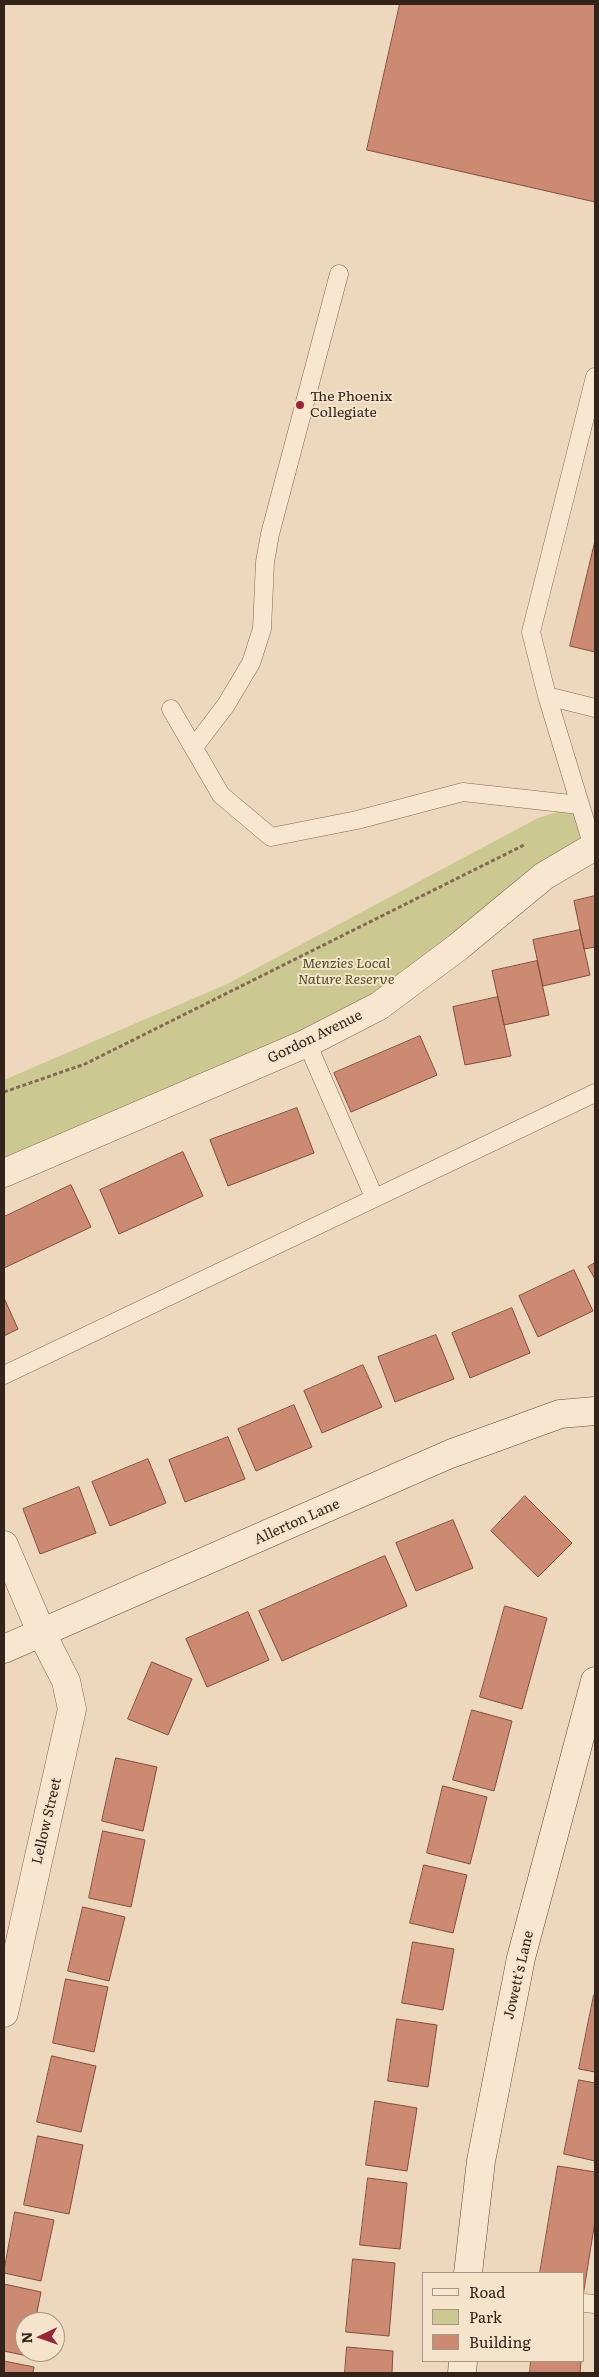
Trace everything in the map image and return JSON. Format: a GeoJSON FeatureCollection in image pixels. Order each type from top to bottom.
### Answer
{"type":"FeatureCollection","features":[{"type":"Feature","properties":{"kind":"street","name":"Gordon Avenue"},"geometry":{"type":"LineString","coordinates":[[4,1173],[307,1043],[379,1006],[458,947],[544,876],[594,847]]}},
{"type":"Feature","properties":{"kind":"street","name":"Allerton Lane"},"geometry":{"type":"LineString","coordinates":[[4,1650],[450,1454],[560,1414],[595,1411]]}},
{"type":"Feature","properties":{"kind":"street","name":"Lellow Street"},"geometry":{"type":"LineString","coordinates":[[4,1545],[42,1634],[66,1681],[72,1709],[4,2013]]}},
{"type":"Feature","properties":{"kind":"street","name":"Jowett's Lane"},"geometry":{"type":"LineString","coordinates":[[468,2272],[481,2161],[521,1958],[595,1681]]}},
{"type":"Feature","properties":{"kind":"lane"},"geometry":{"type":"LineString","coordinates":[[194,747],[226,705],[251,664],[262,629],[265,562],[270,534],[339,274]]}},
{"type":"Feature","properties":{"kind":"lane"},"geometry":{"type":"LineString","coordinates":[[594,847],[547,696],[531,632],[595,377]]}},
{"type":"Feature","properties":{"kind":"lane"},"geometry":{"type":"LineString","coordinates":[[547,696],[595,708]]}},
{"type":"Feature","properties":{"kind":"lane"},"geometry":{"type":"LineString","coordinates":[[171,709],[221,795],[271,837],[357,820],[462,792],[580,805]]}},
{"type":"Feature","properties":{"kind":"lane"},"geometry":{"type":"LineString","coordinates":[[307,1043],[374,1197]]}},
{"type":"Feature","properties":{"kind":"lane"},"geometry":{"type":"LineString","coordinates":[[4,1375],[595,1093]]}},
{"type":"Feature","properties":{"kind":"path"},"geometry":{"type":"LineString","coordinates":[[4,1092],[84,1064],[537,839],[568,862]]}},
{"type":"Feature","properties":{"kind":"green space","name":"Menzies Local Nature Reserve"},"geometry":{"type":"Polygon","coordinates":[[[580,805],[593,847],[379,1006],[4,1173],[4,1080],[227,984],[538,818],[580,805]]]}},
{"type":"Feature","properties":{"kind":"building"},"geometry":{"type":"Polygon","coordinates":[[[400,4],[595,4],[595,202],[367,150],[400,4]]]}},
{"type":"Feature","properties":{"kind":"building"},"geometry":{"type":"Polygon","coordinates":[[[595,541],[595,652],[570,646],[595,541]]]}},
{"type":"Feature","properties":{"kind":"building"},"geometry":{"type":"Polygon","coordinates":[[[595,896],[595,947],[584,949],[574,901],[595,896]]]}},
{"type":"Feature","properties":{"kind":"building"},"geometry":{"type":"Polygon","coordinates":[[[580,930],[590,975],[543,986],[533,940],[580,930]]]}},
{"type":"Feature","properties":{"kind":"building"},"geometry":{"type":"Polygon","coordinates":[[[537,961],[549,1015],[504,1025],[492,971],[537,961]]]}},
{"type":"Feature","properties":{"kind":"building"},"geometry":{"type":"Polygon","coordinates":[[[498,997],[511,1056],[465,1065],[453,1007],[498,997]]]}},
{"type":"Feature","properties":{"kind":"building"},"geometry":{"type":"Polygon","coordinates":[[[420,1036],[437,1075],[351,1112],[334,1073],[420,1036]]]}},
{"type":"Feature","properties":{"kind":"building"},"geometry":{"type":"Polygon","coordinates":[[[297,1108],[314,1153],[228,1186],[210,1140],[297,1108]]]}},
{"type":"Feature","properties":{"kind":"building"},"geometry":{"type":"Polygon","coordinates":[[[183,1152],[203,1196],[119,1234],[100,1190],[183,1152]]]}},
{"type":"Feature","properties":{"kind":"building"},"geometry":{"type":"Polygon","coordinates":[[[71,1185],[91,1227],[4,1268],[4,1217],[71,1185]]]}},
{"type":"Feature","properties":{"kind":"building"},"geometry":{"type":"Polygon","coordinates":[[[595,1263],[595,1279],[588,1267],[595,1263]]]}},
{"type":"Feature","properties":{"kind":"building"},"geometry":{"type":"Polygon","coordinates":[[[574,1270],[593,1311],[538,1337],[519,1296],[574,1270]]]}},
{"type":"Feature","properties":{"kind":"building"},"geometry":{"type":"Polygon","coordinates":[[[4,1298],[18,1329],[4,1336],[4,1298]]]}},
{"type":"Feature","properties":{"kind":"building"},"geometry":{"type":"Polygon","coordinates":[[[512,1308],[530,1353],[470,1378],[452,1333],[512,1308]]]}},
{"type":"Feature","properties":{"kind":"building"},"geometry":{"type":"Polygon","coordinates":[[[436,1335],[454,1379],[395,1402],[378,1357],[436,1335]]]}},
{"type":"Feature","properties":{"kind":"building"},"geometry":{"type":"Polygon","coordinates":[[[363,1365],[382,1407],[322,1433],[304,1391],[363,1365]]]}},
{"type":"Feature","properties":{"kind":"building"},"geometry":{"type":"Polygon","coordinates":[[[294,1405],[312,1447],[256,1471],[238,1429],[294,1405]]]}},
{"type":"Feature","properties":{"kind":"building"},"geometry":{"type":"Polygon","coordinates":[[[228,1437],[245,1479],[185,1502],[169,1460],[228,1437]]]}},
{"type":"Feature","properties":{"kind":"building"},"geometry":{"type":"Polygon","coordinates":[[[148,1459],[166,1503],[110,1526],[92,1482],[148,1459]]]}},
{"type":"Feature","properties":{"kind":"building"},"geometry":{"type":"Polygon","coordinates":[[[79,1487],[96,1533],[40,1554],[23,1509],[79,1487]]]}},
{"type":"Feature","properties":{"kind":"building"},"geometry":{"type":"Polygon","coordinates":[[[525,1496],[572,1543],[538,1577],[491,1531],[525,1496]]]}},
{"type":"Feature","properties":{"kind":"building"},"geometry":{"type":"Polygon","coordinates":[[[453,1520],[473,1568],[416,1591],[396,1543],[453,1520]]]}},
{"type":"Feature","properties":{"kind":"building"},"geometry":{"type":"Polygon","coordinates":[[[385,1556],[407,1606],[282,1661],[259,1611],[385,1556]]]}},
{"type":"Feature","properties":{"kind":"building"},"geometry":{"type":"Polygon","coordinates":[[[505,1606],[547,1618],[522,1709],[480,1697],[505,1606]]]}},
{"type":"Feature","properties":{"kind":"building"},"geometry":{"type":"Polygon","coordinates":[[[248,1612],[269,1660],[207,1687],[186,1639],[248,1612]]]}},
{"type":"Feature","properties":{"kind":"building"},"geometry":{"type":"Polygon","coordinates":[[[152,1662],[192,1679],[168,1735],[128,1719],[152,1662]]]}},
{"type":"Feature","properties":{"kind":"building"},"geometry":{"type":"Polygon","coordinates":[[[472,1710],[512,1721],[494,1791],[453,1780],[472,1710]]]}},
{"type":"Feature","properties":{"kind":"building"},"geometry":{"type":"Polygon","coordinates":[[[116,1758],[157,1767],[143,1831],[102,1821],[116,1758]]]}},
{"type":"Feature","properties":{"kind":"building"},"geometry":{"type":"Polygon","coordinates":[[[443,1786],[487,1797],[470,1864],[427,1853],[443,1786]]]}},
{"type":"Feature","properties":{"kind":"building"},"geometry":{"type":"Polygon","coordinates":[[[103,1831],[145,1840],[131,1907],[89,1898],[103,1831]]]}},
{"type":"Feature","properties":{"kind":"building"},"geometry":{"type":"Polygon","coordinates":[[[424,1865],[467,1875],[453,1933],[410,1923],[424,1865]]]}},
{"type":"Feature","properties":{"kind":"building"},"geometry":{"type":"Polygon","coordinates":[[[83,1907],[125,1917],[109,1981],[68,1971],[83,1907]]]}},
{"type":"Feature","properties":{"kind":"building"},"geometry":{"type":"Polygon","coordinates":[[[413,1942],[454,1949],[443,2010],[402,2003],[413,1942]]]}},
{"type":"Feature","properties":{"kind":"building"},"geometry":{"type":"Polygon","coordinates":[[[66,1979],[108,1987],[94,2052],[53,2043],[66,1979]]]}},
{"type":"Feature","properties":{"kind":"building"},"geometry":{"type":"Polygon","coordinates":[[[595,1995],[595,2072],[579,2069],[595,1995]]]}},
{"type":"Feature","properties":{"kind":"building"},"geometry":{"type":"Polygon","coordinates":[[[397,2019],[437,2025],[428,2087],[388,2081],[397,2019]]]}},
{"type":"Feature","properties":{"kind":"building"},"geometry":{"type":"Polygon","coordinates":[[[52,2056],[96,2066],[81,2132],[37,2122],[52,2056]]]}},
{"type":"Feature","properties":{"kind":"building"},"geometry":{"type":"Polygon","coordinates":[[[579,2080],[595,2083],[595,2161],[564,2154],[579,2080]]]}},
{"type":"Feature","properties":{"kind":"building"},"geometry":{"type":"Polygon","coordinates":[[[375,2101],[417,2108],[407,2171],[366,2165],[375,2101]]]}},
{"type":"Feature","properties":{"kind":"building"},"geometry":{"type":"Polygon","coordinates":[[[38,2136],[83,2145],[69,2214],[24,2205],[38,2136]]]}},
{"type":"Feature","properties":{"kind":"building"},"geometry":{"type":"Polygon","coordinates":[[[558,2166],[595,2172],[595,2221],[584,2290],[584,2272],[540,2272],[558,2166]]]}},
{"type":"Feature","properties":{"kind":"building"},"geometry":{"type":"Polygon","coordinates":[[[368,2178],[407,2183],[400,2249],[360,2245],[368,2178]]]}},
{"type":"Feature","properties":{"kind":"building"},"geometry":{"type":"Polygon","coordinates":[[[15,2212],[54,2220],[41,2281],[4,2273],[15,2212]]]}},
{"type":"Feature","properties":{"kind":"building"},"geometry":{"type":"Polygon","coordinates":[[[353,2259],[395,2263],[389,2336],[346,2332],[353,2259]]]}},
{"type":"Feature","properties":{"kind":"building"},"geometry":{"type":"Polygon","coordinates":[[[4,2284],[41,2292],[37,2312],[15,2312],[15,2353],[4,2351],[4,2284]]]}},
{"type":"Feature","properties":{"kind":"building"},"geometry":{"type":"Polygon","coordinates":[[[347,2347],[393,2351],[392,2373],[345,2373],[347,2347]]]}},
{"type":"Feature","properties":{"kind":"building"},"geometry":{"type":"Polygon","coordinates":[[[4,2361],[34,2367],[33,2373],[4,2373],[4,2361]]]}},
{"type":"Feature","properties":{"kind":"building"},"geometry":{"type":"Polygon","coordinates":[[[531,2362],[581,2362],[580,2373],[530,2373],[531,2362]]]}},
{"type":"Feature","properties":{"kind":"place","name":"The Phoenix Collegiate"},"geometry":{"type":"Point","coordinates":[300,405]}}]}
